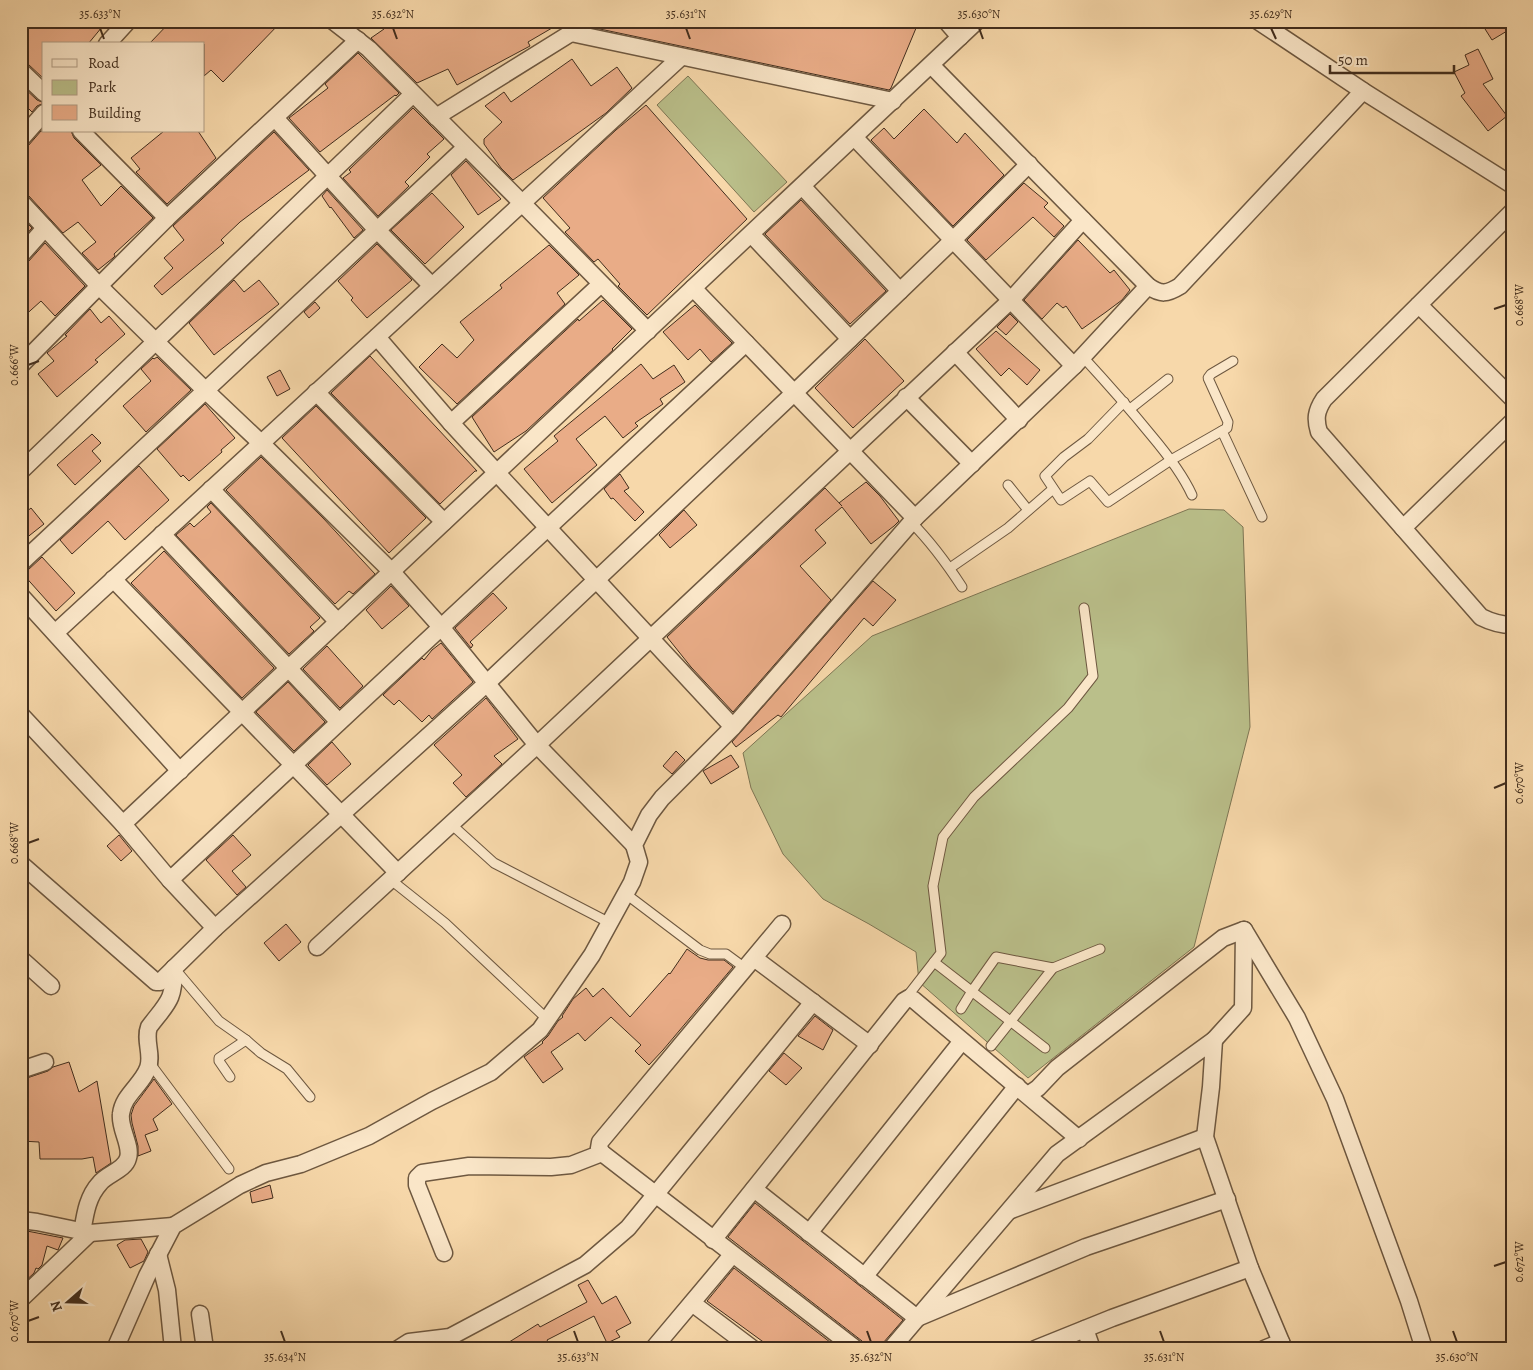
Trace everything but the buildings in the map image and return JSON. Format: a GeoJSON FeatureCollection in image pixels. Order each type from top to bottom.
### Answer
{"type":"FeatureCollection","features":[{"type":"Feature","properties":{"kind":"street"},"geometry":{"type":"LineString","coordinates":[[109,42],[128,21]]}},
{"type":"Feature","properties":{"kind":"street"},"geometry":{"type":"LineString","coordinates":[[333,21],[358,40],[436,116],[648,331]]}},
{"type":"Feature","properties":{"kind":"street"},"geometry":{"type":"LineString","coordinates":[[436,116],[588,21]]}},
{"type":"Feature","properties":{"kind":"street"},"geometry":{"type":"LineString","coordinates":[[946,21],[960,37]]}},
{"type":"Feature","properties":{"kind":"street"},"geometry":{"type":"LineString","coordinates":[[123,824],[977,21]]}},
{"type":"Feature","properties":{"kind":"street"},"geometry":{"type":"LineString","coordinates":[[1258,21],[1363,91],[1512,185]]}},
{"type":"Feature","properties":{"kind":"street"},"geometry":{"type":"LineString","coordinates":[[571,33],[893,100]]}},
{"type":"Feature","properties":{"kind":"street"},"geometry":{"type":"LineString","coordinates":[[21,365],[168,218],[358,40]]}},
{"type":"Feature","properties":{"kind":"street"},"geometry":{"type":"LineString","coordinates":[[55,633],[681,57]]}},
{"type":"Feature","properties":{"kind":"street"},"geometry":{"type":"LineString","coordinates":[[931,65],[1148,286],[1155,291],[1164,293],[1180,286],[1363,91]]}},
{"type":"Feature","properties":{"kind":"street"},"geometry":{"type":"LineString","coordinates":[[21,71],[42,92]]}},
{"type":"Feature","properties":{"kind":"street"},"geometry":{"type":"LineString","coordinates":[[21,471],[413,94]]}},
{"type":"Feature","properties":{"kind":"street"},"geometry":{"type":"LineString","coordinates":[[21,138],[42,115]]}},
{"type":"Feature","properties":{"kind":"street"},"geometry":{"type":"LineString","coordinates":[[276,118],[432,286]]}},
{"type":"Feature","properties":{"kind":"street"},"geometry":{"type":"LineString","coordinates":[[82,132],[168,218]]}},
{"type":"Feature","properties":{"kind":"street"},"geometry":{"type":"LineString","coordinates":[[854,137],[1011,300],[1079,361]]}},
{"type":"Feature","properties":{"kind":"street"},"geometry":{"type":"LineString","coordinates":[[21,563],[466,146]]}},
{"type":"Feature","properties":{"kind":"street"},"geometry":{"type":"LineString","coordinates":[[21,864],[156,982],[160,982],[215,928],[340,813],[486,684],[794,393],[1029,164]]}},
{"type":"Feature","properties":{"kind":"street"},"geometry":{"type":"LineString","coordinates":[[802,186],[900,291]]}},
{"type":"Feature","properties":{"kind":"street"},"geometry":{"type":"LineString","coordinates":[[21,202],[99,286],[392,572],[537,744],[634,845],[638,862],[632,882],[592,955],[540,1030],[491,1072],[432,1101],[369,1136],[301,1164],[266,1173],[240,1185],[173,1226],[86,1233],[21,1220]]}},
{"type":"Feature","properties":{"kind":"street"},"geometry":{"type":"LineString","coordinates":[[1512,212],[1324,399],[1318,409],[1316,421],[1319,432],[1481,617],[1490,622],[1503,625],[1512,624]]}},
{"type":"Feature","properties":{"kind":"street"},"geometry":{"type":"LineString","coordinates":[[317,946],[537,744],[1011,300],[1084,220]]}},
{"type":"Feature","properties":{"kind":"street"},"geometry":{"type":"LineString","coordinates":[[21,255],[45,228]]}},
{"type":"Feature","properties":{"kind":"street"},"geometry":{"type":"LineString","coordinates":[[751,234],[850,339]]}},
{"type":"Feature","properties":{"kind":"street"},"geometry":{"type":"LineString","coordinates":[[451,423],[601,284]]}},
{"type":"Feature","properties":{"kind":"street"},"geometry":{"type":"LineString","coordinates":[[634,845],[649,815],[662,798],[733,727],[913,520],[1079,361],[1148,286]]}},
{"type":"Feature","properties":{"kind":"street"},"geometry":{"type":"LineString","coordinates":[[693,288],[850,450],[913,520]]}},
{"type":"Feature","properties":{"kind":"street"},"geometry":{"type":"LineString","coordinates":[[1419,305],[1512,398]]}},
{"type":"Feature","properties":{"kind":"street"},"geometry":{"type":"LineString","coordinates":[[377,337],[451,423],[649,639],[733,727]]}},
{"type":"Feature","properties":{"kind":"street"},"geometry":{"type":"LineString","coordinates":[[170,880],[746,343]]}},
{"type":"Feature","properties":{"kind":"street"},"geometry":{"type":"LineString","coordinates":[[955,352],[1019,420]]}},
{"type":"Feature","properties":{"kind":"street"},"geometry":{"type":"LineString","coordinates":[[316,392],[444,522]]}},
{"type":"Feature","properties":{"kind":"street"},"geometry":{"type":"LineString","coordinates":[[906,397],[972,464]]}},
{"type":"Feature","properties":{"kind":"street"},"geometry":{"type":"LineString","coordinates":[[1403,528],[1512,422]]}},
{"type":"Feature","properties":{"kind":"street"},"geometry":{"type":"LineString","coordinates":[[211,489],[338,622]]}},
{"type":"Feature","properties":{"kind":"street"},"geometry":{"type":"LineString","coordinates":[[162,534],[339,722]]}},
{"type":"Feature","properties":{"kind":"street"},"geometry":{"type":"LineString","coordinates":[[113,579],[340,813],[394,876]]}},
{"type":"Feature","properties":{"kind":"street"},"geometry":{"type":"LineString","coordinates":[[21,596],[180,771]]}},
{"type":"Feature","properties":{"kind":"street"},"geometry":{"type":"LineString","coordinates":[[21,715],[123,824],[170,880],[215,928]]}},
{"type":"Feature","properties":{"kind":"street"},"geometry":{"type":"LineString","coordinates":[[782,924],[600,1142],[599,1148],[602,1153],[732,1255],[856,1349]]}},
{"type":"Feature","properties":{"kind":"street"},"geometry":{"type":"LineString","coordinates":[[891,1349],[1057,1154],[1214,1040],[1243,1008],[1244,930]]}},
{"type":"Feature","properties":{"kind":"street"},"geometry":{"type":"LineString","coordinates":[[864,1277],[1023,1091],[1038,1088],[1057,1068],[1223,938],[1244,930]]}},
{"type":"Feature","properties":{"kind":"street"},"geometry":{"type":"LineString","coordinates":[[1244,930],[1297,1018],[1335,1099],[1409,1301],[1424,1349]]}},
{"type":"Feature","properties":{"kind":"street"},"geometry":{"type":"LineString","coordinates":[[21,959],[51,986]]}},
{"type":"Feature","properties":{"kind":"street"},"geometry":{"type":"LineString","coordinates":[[749,963],[813,1002],[870,1045]]}},
{"type":"Feature","properties":{"kind":"street"},"geometry":{"type":"LineString","coordinates":[[21,1299],[86,1233],[87,1208],[93,1191],[104,1178],[128,1161],[129,1155],[121,1126],[121,1110],[124,1102],[146,1073],[149,1062],[148,1031],[151,1024],[170,1000],[173,990],[174,968]]}},
{"type":"Feature","properties":{"kind":"street"},"geometry":{"type":"LineString","coordinates":[[713,1240],[904,1001],[909,998],[914,1000],[1079,1139]]}},
{"type":"Feature","properties":{"kind":"street"},"geometry":{"type":"LineString","coordinates":[[406,1347],[450,1338],[585,1265],[628,1228],[813,1002]]}},
{"type":"Feature","properties":{"kind":"street"},"geometry":{"type":"LineString","coordinates":[[1214,1040],[1205,1137],[1250,1268],[1282,1345],[1264,1349]]}},
{"type":"Feature","properties":{"kind":"street"},"geometry":{"type":"LineString","coordinates":[[809,1233],[962,1041]]}},
{"type":"Feature","properties":{"kind":"street"},"geometry":{"type":"LineString","coordinates":[[21,1070],[46,1062]]}},
{"type":"Feature","properties":{"kind":"street"},"geometry":{"type":"LineString","coordinates":[[1008,1211],[1205,1137]]}},
{"type":"Feature","properties":{"kind":"street"},"geometry":{"type":"LineString","coordinates":[[444,1253],[417,1185],[417,1178],[422,1173],[469,1166],[551,1168],[571,1164],[602,1153]]}},
{"type":"Feature","properties":{"kind":"street"},"geometry":{"type":"LineString","coordinates":[[754,1189],[917,1318]]}},
{"type":"Feature","properties":{"kind":"street"},"geometry":{"type":"LineString","coordinates":[[917,1318],[1086,1247],[1227,1199]]}},
{"type":"Feature","properties":{"kind":"street"},"geometry":{"type":"LineString","coordinates":[[115,1349],[158,1254],[173,1226]]}},
{"type":"Feature","properties":{"kind":"street"},"geometry":{"type":"LineString","coordinates":[[158,1254],[167,1290],[173,1349]]}},
{"type":"Feature","properties":{"kind":"street"},"geometry":{"type":"LineString","coordinates":[[653,1349],[732,1255]]}},
{"type":"Feature","properties":{"kind":"street"},"geometry":{"type":"LineString","coordinates":[[1035,1349],[1250,1268]]}},
{"type":"Feature","properties":{"kind":"street"},"geometry":{"type":"LineString","coordinates":[[692,1303],[753,1349]]}},
{"type":"Feature","properties":{"kind":"street"},"geometry":{"type":"LineString","coordinates":[[200,1314],[205,1349]]}},
{"type":"Feature","properties":{"kind":"street"},"geometry":{"type":"LineString","coordinates":[[1084,1329],[1092,1349]]}},
{"type":"Feature","properties":{"kind":"lane"},"geometry":{"type":"LineString","coordinates":[[1079,361],[1127,406],[1171,460],[1192,496]]}},
{"type":"Feature","properties":{"kind":"lane"},"geometry":{"type":"LineString","coordinates":[[1168,379],[1127,406],[1045,476],[1061,500],[1090,481],[1108,502],[1171,460],[1222,431],[1228,426],[1228,422],[1208,378],[1210,374],[1233,361]]}},
{"type":"Feature","properties":{"kind":"lane"},"geometry":{"type":"LineString","coordinates":[[1222,431],[1262,517]]}},
{"type":"Feature","properties":{"kind":"lane"},"geometry":{"type":"LineString","coordinates":[[1008,485],[1028,510]]}},
{"type":"Feature","properties":{"kind":"lane"},"geometry":{"type":"LineString","coordinates":[[950,568],[1008,528],[1053,489]]}},
{"type":"Feature","properties":{"kind":"lane"},"geometry":{"type":"LineString","coordinates":[[913,520],[950,568],[962,587]]}},
{"type":"Feature","properties":{"kind":"lane"},"geometry":{"type":"LineString","coordinates":[[904,1001],[941,953],[933,886],[943,837],[974,797],[1068,708],[1093,676],[1084,608]]}},
{"type":"Feature","properties":{"kind":"lane"},"geometry":{"type":"LineString","coordinates":[[451,824],[494,863],[610,923]]}},
{"type":"Feature","properties":{"kind":"lane"},"geometry":{"type":"LineString","coordinates":[[394,876],[547,1019]]}},
{"type":"Feature","properties":{"kind":"lane"},"geometry":{"type":"LineString","coordinates":[[626,894],[700,950],[710,954],[726,954],[749,963]]}},
{"type":"Feature","properties":{"kind":"lane"},"geometry":{"type":"LineString","coordinates":[[991,1046],[1053,968],[1100,949]]}},
{"type":"Feature","properties":{"kind":"lane"},"geometry":{"type":"LineString","coordinates":[[961,1009],[996,957],[1053,968]]}},
{"type":"Feature","properties":{"kind":"lane"},"geometry":{"type":"LineString","coordinates":[[934,962],[1044,1048]]}},
{"type":"Feature","properties":{"kind":"lane"},"geometry":{"type":"LineString","coordinates":[[174,968],[219,1021],[266,1057],[287,1069],[310,1097]]}},
{"type":"Feature","properties":{"kind":"lane"},"geometry":{"type":"LineString","coordinates":[[230,1076],[219,1061],[219,1058],[246,1040]]}},
{"type":"Feature","properties":{"kind":"lane"},"geometry":{"type":"LineString","coordinates":[[149,1062],[229,1170]]}},
{"type":"Feature","properties":{"kind":"green space"},"geometry":{"type":"Polygon","coordinates":[[[688,76],[787,182],[754,212],[657,105],[688,76]]]}},
{"type":"Feature","properties":{"kind":"green space"},"geometry":{"type":"Polygon","coordinates":[[[1189,509],[1224,510],[1243,527],[1250,727],[1194,947],[1028,1078],[919,982],[916,952],[823,899],[783,854],[751,788],[743,753],[872,636],[1189,509]]]}}]}
